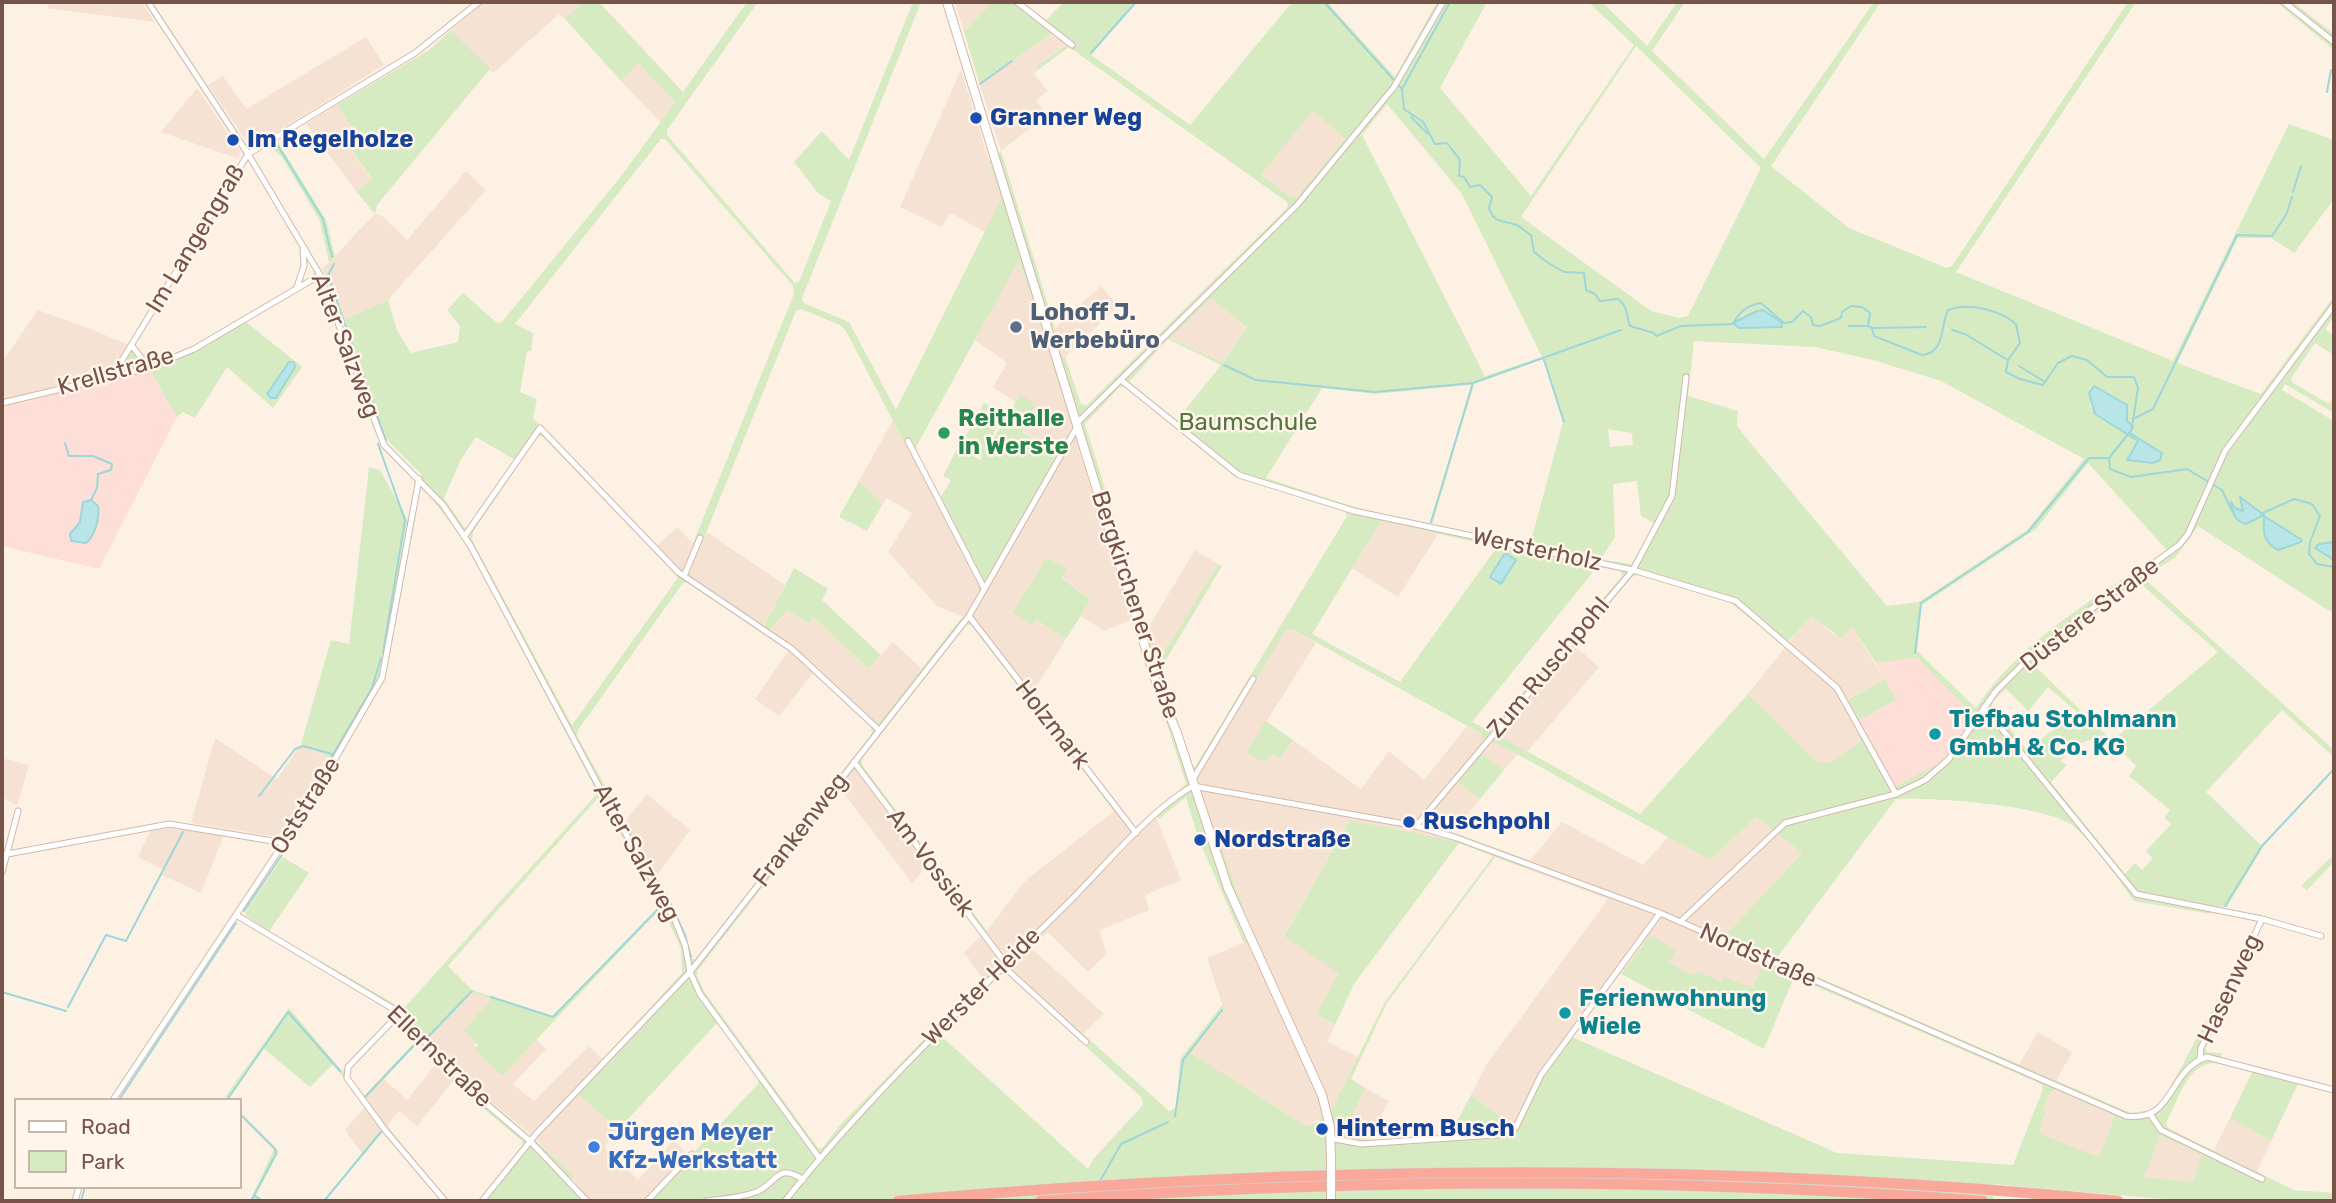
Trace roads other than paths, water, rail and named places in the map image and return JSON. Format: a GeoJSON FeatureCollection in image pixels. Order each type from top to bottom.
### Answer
{"type":"FeatureCollection","features":[{"type":"Feature","properties":{"kind":"highway"},"geometry":{"type":"LineString","coordinates":[[898,1201],[1084,1186],[1289,1176],[1603,1173],[1821,1180],[2118,1201]]}},
{"type":"Feature","properties":{"kind":"highway"},"geometry":{"type":"LineString","coordinates":[[1040,1201],[1340,1186],[1522,1184],[1762,1189],[1983,1201]]}},
{"type":"Feature","properties":{"kind":"street","name":"Alter Salzweg"},"geometry":{"type":"LineString","coordinates":[[148,2],[248,154],[320,275],[384,445],[443,505],[464,537],[674,918],[685,945],[690,972],[700,994],[820,1159]]}},
{"type":"Feature","properties":{"kind":"street","name":"Im Langengraß"},"geometry":{"type":"LineString","coordinates":[[113,375],[248,154],[415,53],[479,2]]}},
{"type":"Feature","properties":{"kind":"street"},"geometry":{"type":"LineString","coordinates":[[1017,2],[1072,45]]}},
{"type":"Feature","properties":{"kind":"street","name":"Frankenweg"},"geometry":{"type":"LineString","coordinates":[[482,1201],[531,1142],[690,972],[969,617],[1077,425],[1297,205],[1394,87],[1443,2]]}},
{"type":"Feature","properties":{"kind":"street"},"geometry":{"type":"LineString","coordinates":[[2284,2],[2334,42]]}},
{"type":"Feature","properties":{"kind":"street","name":"Bergkirchener Straße"},"geometry":{"type":"LineString","coordinates":[[950,3],[1156,682],[1177,733],[1192,784],[1247,934],[1322,1095],[1330,1138],[1331,1201]]}},
{"type":"Feature","properties":{"kind":"street"},"geometry":{"type":"LineString","coordinates":[[297,287],[304,266],[302,247]]}},
{"type":"Feature","properties":{"kind":"street","name":"Krellstraße"},"geometry":{"type":"LineString","coordinates":[[3,401],[149,368],[194,349],[320,275]]}},
{"type":"Feature","properties":{"kind":"street","name":"Düstere Straße"},"geometry":{"type":"LineString","coordinates":[[1680,922],[1786,823],[1896,794],[1925,780],[1948,760],[1999,687],[2049,640],[2179,545],[2188,534],[2225,451],[2334,304]]}},
{"type":"Feature","properties":{"kind":"street"},"geometry":{"type":"LineString","coordinates":[[132,346],[149,368]]}},
{"type":"Feature","properties":{"kind":"street","name":"Zum Ruschpohl"},"geometry":{"type":"LineString","coordinates":[[1416,827],[1633,570],[1672,496],[1686,377]]}},
{"type":"Feature","properties":{"kind":"street","name":"Wersterholz"},"geometry":{"type":"LineString","coordinates":[[1121,380],[1239,475],[1354,511],[1633,570],[1729,598],[1741,605],[1837,688],[1896,794]]}},
{"type":"Feature","properties":{"kind":"street"},"geometry":{"type":"LineString","coordinates":[[464,537],[540,429],[684,576],[792,649],[879,730]]}},
{"type":"Feature","properties":{"kind":"street"},"geometry":{"type":"LineString","coordinates":[[908,441],[984,588]]}},
{"type":"Feature","properties":{"kind":"street","name":"Oststraße"},"geometry":{"type":"LineString","coordinates":[[114,1098],[285,842],[375,692],[387,658],[419,479]]}},
{"type":"Feature","properties":{"kind":"street"},"geometry":{"type":"LineString","coordinates":[[684,576],[700,538]]}},
{"type":"Feature","properties":{"kind":"street","name":"Holzmark"},"geometry":{"type":"LineString","coordinates":[[969,617],[1136,833]]}},
{"type":"Feature","properties":{"kind":"street","name":"Werster Heide"},"geometry":{"type":"LineString","coordinates":[[785,1201],[856,1115],[958,1009],[1136,833],[1192,784],[1253,679]]}},
{"type":"Feature","properties":{"kind":"street"},"geometry":{"type":"LineString","coordinates":[[1984,707],[2136,894],[2149,899],[2262,919],[2321,936]]}},
{"type":"Feature","properties":{"kind":"street","name":"Am Vossiek"},"geometry":{"type":"LineString","coordinates":[[854,762],[1004,965],[1086,1042]]}},
{"type":"Feature","properties":{"kind":"street","name":"Nordstraße"},"geometry":{"type":"LineString","coordinates":[[1192,784],[1416,827],[1457,838],[1660,913],[2120,1114],[2136,1117],[2150,1114]]}},
{"type":"Feature","properties":{"kind":"street"},"geometry":{"type":"LineString","coordinates":[[2,872],[4,855],[18,811]]}},
{"type":"Feature","properties":{"kind":"street"},"geometry":{"type":"LineString","coordinates":[[4,855],[169,824],[285,842]]}},
{"type":"Feature","properties":{"kind":"street"},"geometry":{"type":"LineString","coordinates":[[1330,1138],[1361,1144],[1501,1137],[1516,1127],[1541,1075],[1660,913]]}},
{"type":"Feature","properties":{"kind":"street","name":"Ellernstraße"},"geometry":{"type":"LineString","coordinates":[[236,915],[400,1013],[463,1084],[531,1142],[587,1201]]}},
{"type":"Feature","properties":{"kind":"street","name":"Hasenweg"},"geometry":{"type":"LineString","coordinates":[[2200,1059],[2200,1048],[2262,919]]}},
{"type":"Feature","properties":{"kind":"street"},"geometry":{"type":"LineString","coordinates":[[400,1013],[348,1067],[347,1078],[385,1130],[445,1201]]}},
{"type":"Feature","properties":{"kind":"street"},"geometry":{"type":"LineString","coordinates":[[2263,1179],[2158,1129],[2150,1114],[2166,1102],[2185,1069],[2200,1059],[2220,1058],[2334,1090]]}},
{"type":"Feature","properties":{"kind":"street"},"geometry":{"type":"LineString","coordinates":[[647,1201],[692,1154]]}},
{"type":"Feature","properties":{"kind":"street"},"geometry":{"type":"LineString","coordinates":[[706,1201],[755,1193],[777,1175],[786,1173],[803,1180]]}},
{"type":"Feature","properties":{"kind":"water"},"geometry":{"type":"Polygon","coordinates":[[[1763,310],[1781,322],[1782,327],[1739,328],[1733,323],[1757,311],[1763,310]]]}},
{"type":"Feature","properties":{"kind":"water"},"geometry":{"type":"Polygon","coordinates":[[[289,362],[294,362],[295,367],[276,398],[271,398],[267,394],[289,362]]]}},
{"type":"Feature","properties":{"kind":"water"},"geometry":{"type":"Polygon","coordinates":[[[2094,386],[2127,405],[2127,421],[2133,426],[2130,433],[2162,453],[2160,460],[2153,463],[2127,460],[2138,441],[2095,414],[2089,393],[2094,386]]]}},
{"type":"Feature","properties":{"kind":"water"},"geometry":{"type":"Polygon","coordinates":[[[2240,497],[2264,515],[2246,524],[2239,521],[2233,513],[2231,502],[2235,508],[2243,511],[2240,497]]]}},
{"type":"Feature","properties":{"kind":"water"},"geometry":{"type":"Polygon","coordinates":[[[91,500],[98,506],[94,531],[86,543],[71,541],[70,534],[80,522],[83,502],[91,500]]]}},
{"type":"Feature","properties":{"kind":"water"},"geometry":{"type":"Polygon","coordinates":[[[2264,516],[2302,540],[2301,542],[2278,550],[2273,547],[2266,539],[2264,516]]]}},
{"type":"Feature","properties":{"kind":"water"},"geometry":{"type":"Polygon","coordinates":[[[2334,542],[2334,560],[2315,548],[2319,544],[2334,542]]]}},
{"type":"Feature","properties":{"kind":"water"},"geometry":{"type":"Polygon","coordinates":[[[1505,553],[1516,560],[1501,584],[1490,577],[1505,553]]]}},
{"type":"Feature","properties":{"kind":"waterway"},"geometry":{"type":"LineString","coordinates":[[1091,53],[1136,2]]}},
{"type":"Feature","properties":{"kind":"waterway"},"geometry":{"type":"LineString","coordinates":[[1324,2],[1402,89],[1404,109],[1423,122],[1435,144],[1447,143],[1460,160],[1459,176],[1464,177],[1470,187],[1480,185],[1492,197],[1489,208],[1494,217],[1512,223],[1531,235],[1534,252],[1548,263],[1564,272],[1584,273],[1586,290],[1595,294],[1600,301],[1618,299],[1625,308],[1630,326],[1656,336],[1681,326],[1733,324],[1744,310],[1761,303],[1784,323],[1792,322],[1803,311],[1811,317],[1813,325],[1820,326],[1841,318],[1842,312],[1851,306],[1862,307],[1870,313],[1868,326],[1872,328],[1874,336],[1922,355],[1930,353],[1939,344],[1948,310],[1965,307],[1984,309],[2016,324],[2020,343],[2008,360],[2006,372],[2020,379],[2043,385],[2058,363],[2072,356],[2087,360],[2107,377],[2134,377],[2138,388],[2132,427]]}},
{"type":"Feature","properties":{"kind":"waterway"},"geometry":{"type":"LineString","coordinates":[[1402,89],[1450,2]]}},
{"type":"Feature","properties":{"kind":"waterway"},"geometry":{"type":"LineString","coordinates":[[980,84],[1012,61]]}},
{"type":"Feature","properties":{"kind":"waterway"},"geometry":{"type":"LineString","coordinates":[[2327,92],[2331,70]]}},
{"type":"Feature","properties":{"kind":"waterway"},"geometry":{"type":"LineString","coordinates":[[1411,117],[1428,134]]}},
{"type":"Feature","properties":{"kind":"waterway"},"geometry":{"type":"LineString","coordinates":[[278,146],[323,219],[332,257]]}},
{"type":"Feature","properties":{"kind":"waterway"},"geometry":{"type":"LineString","coordinates":[[2293,192],[2301,166]]}},
{"type":"Feature","properties":{"kind":"waterway"},"geometry":{"type":"LineString","coordinates":[[2135,418],[2153,409],[2237,235],[2272,236],[2286,215],[2292,197]]}},
{"type":"Feature","properties":{"kind":"waterway"},"geometry":{"type":"LineString","coordinates":[[334,264],[328,275],[352,345]]}},
{"type":"Feature","properties":{"kind":"waterway"},"geometry":{"type":"LineString","coordinates":[[1849,326],[1868,326]]}},
{"type":"Feature","properties":{"kind":"waterway"},"geometry":{"type":"LineString","coordinates":[[1872,328],[1926,327]]}},
{"type":"Feature","properties":{"kind":"waterway"},"geometry":{"type":"LineString","coordinates":[[1224,365],[1256,380],[1375,392],[1473,383],[1621,330]]}},
{"type":"Feature","properties":{"kind":"waterway"},"geometry":{"type":"LineString","coordinates":[[1952,330],[1965,334],[2006,359]]}},
{"type":"Feature","properties":{"kind":"waterway"},"geometry":{"type":"LineString","coordinates":[[356,355],[386,440]]}},
{"type":"Feature","properties":{"kind":"waterway"},"geometry":{"type":"LineString","coordinates":[[1544,360],[1564,422]]}},
{"type":"Feature","properties":{"kind":"waterway"},"geometry":{"type":"LineString","coordinates":[[2019,366],[2045,382]]}},
{"type":"Feature","properties":{"kind":"waterway"},"geometry":{"type":"LineString","coordinates":[[1431,522],[1473,383]]}},
{"type":"Feature","properties":{"kind":"waterway"},"geometry":{"type":"LineString","coordinates":[[2130,432],[2109,458],[2110,469],[2131,477],[2187,469],[2222,490],[2232,511]]}},
{"type":"Feature","properties":{"kind":"waterway"},"geometry":{"type":"LineString","coordinates":[[65,443],[69,456],[93,456],[112,464],[111,470],[98,474],[97,488],[91,500]]}},
{"type":"Feature","properties":{"kind":"waterway"},"geometry":{"type":"LineString","coordinates":[[378,444],[405,520],[383,653]]}},
{"type":"Feature","properties":{"kind":"waterway"},"geometry":{"type":"LineString","coordinates":[[1915,653],[1921,603],[2028,532],[2089,458],[2107,458]]}},
{"type":"Feature","properties":{"kind":"waterway"},"geometry":{"type":"LineString","coordinates":[[2261,514],[2294,499],[2312,504],[2320,516],[2310,542],[2309,554],[2317,564],[2334,567]]}},
{"type":"Feature","properties":{"kind":"waterway"},"geometry":{"type":"LineString","coordinates":[[286,835],[372,688],[381,658]]}},
{"type":"Feature","properties":{"kind":"waterway"},"geometry":{"type":"LineString","coordinates":[[259,796],[295,749],[303,746],[332,754]]}},
{"type":"Feature","properties":{"kind":"waterway"},"geometry":{"type":"LineString","coordinates":[[2225,906],[2262,846],[2334,769]]}},
{"type":"Feature","properties":{"kind":"waterway"},"geometry":{"type":"LineString","coordinates":[[68,1007],[106,935],[126,941],[183,832]]}},
{"type":"Feature","properties":{"kind":"waterway"},"geometry":{"type":"LineString","coordinates":[[244,911],[288,846]]}},
{"type":"Feature","properties":{"kind":"waterway"},"geometry":{"type":"LineString","coordinates":[[665,892],[685,935],[691,957]]}},
{"type":"Feature","properties":{"kind":"waterway"},"geometry":{"type":"LineString","coordinates":[[491,997],[553,1017],[660,907],[669,917]]}},
{"type":"Feature","properties":{"kind":"waterway"},"geometry":{"type":"LineString","coordinates":[[120,1098],[236,923]]}},
{"type":"Feature","properties":{"kind":"waterway"},"geometry":{"type":"LineString","coordinates":[[427,1038],[472,991]]}},
{"type":"Feature","properties":{"kind":"waterway"},"geometry":{"type":"LineString","coordinates":[[2,992],[66,1011]]}},
{"type":"Feature","properties":{"kind":"waterway"},"geometry":{"type":"LineString","coordinates":[[1175,1116],[1183,1060],[1222,1010]]}},
{"type":"Feature","properties":{"kind":"waterway"},"geometry":{"type":"LineString","coordinates":[[228,1098],[288,1012],[340,1071]]}},
{"type":"Feature","properties":{"kind":"waterway"},"geometry":{"type":"LineString","coordinates":[[365,1097],[417,1042]]}},
{"type":"Feature","properties":{"kind":"waterway"},"geometry":{"type":"LineString","coordinates":[[242,1116],[275,1149],[276,1154],[251,1201]]}},
{"type":"Feature","properties":{"kind":"waterway"},"geometry":{"type":"LineString","coordinates":[[1099,1183],[1121,1144],[1168,1122]]}},
{"type":"Feature","properties":{"kind":"waterway"},"geometry":{"type":"LineString","coordinates":[[324,1201],[381,1132]]}},
{"type":"Feature","properties":{"kind":"waterway"},"geometry":{"type":"LineString","coordinates":[[81,1201],[84,1189]]}},
{"type":"Feature","properties":{"kind":"waterway"},"geometry":{"type":"LineString","coordinates":[[255,1196],[263,1201]]}},
{"type":"Feature","properties":{"kind":"place","name":"Granner Weg"},"geometry":{"type":"Point","coordinates":[976,118]}},
{"type":"Feature","properties":{"kind":"place","name":"Im Regelholze"},"geometry":{"type":"Point","coordinates":[233,140]}},
{"type":"Feature","properties":{"kind":"place","name":"Lohoff J. Werbebüro"},"geometry":{"type":"Point","coordinates":[1016,327]}},
{"type":"Feature","properties":{"kind":"place","name":"Reithalle in Werste"},"geometry":{"type":"Point","coordinates":[944,433]}},
{"type":"Feature","properties":{"kind":"place","name":"Tiefbau Stohlmann GmbH & Co. KG"},"geometry":{"type":"Point","coordinates":[1935,734]}},
{"type":"Feature","properties":{"kind":"place","name":"Ruschpohl"},"geometry":{"type":"Point","coordinates":[1409,822]}},
{"type":"Feature","properties":{"kind":"place","name":"Nordstraße"},"geometry":{"type":"Point","coordinates":[1200,840]}},
{"type":"Feature","properties":{"kind":"place","name":"Ferienwohnung Wiele"},"geometry":{"type":"Point","coordinates":[1565,1013]}},
{"type":"Feature","properties":{"kind":"place","name":"Hinterm Busch"},"geometry":{"type":"Point","coordinates":[1322,1129]}},
{"type":"Feature","properties":{"kind":"place","name":"Jürgen Meyer Kfz-Werkstatt"},"geometry":{"type":"Point","coordinates":[594,1147]}},
{"type":"Feature","properties":{"kind":"park label","name":"Baumschule"},"geometry":{"type":"Point","coordinates":[1248,423]}}]}
